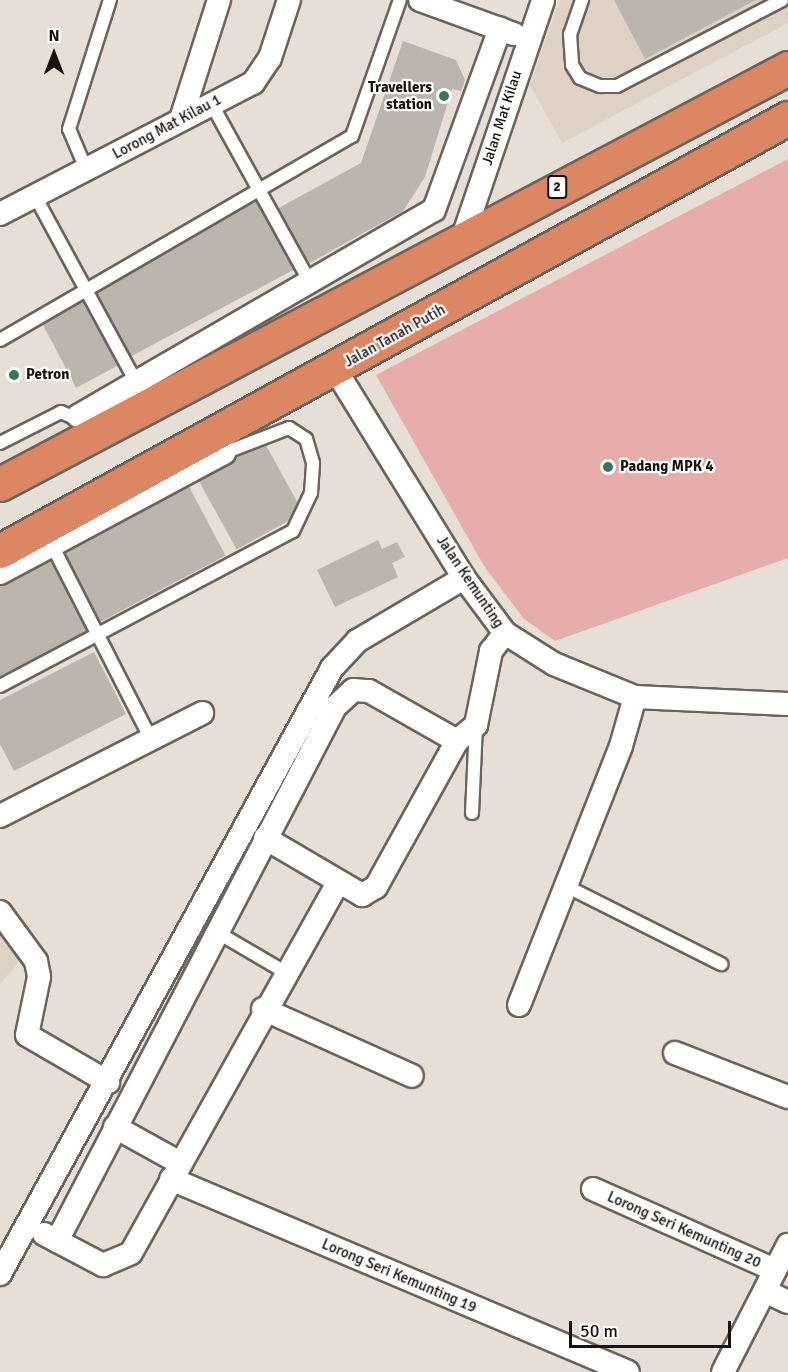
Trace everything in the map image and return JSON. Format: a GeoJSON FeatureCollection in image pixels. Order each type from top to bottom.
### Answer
{"type":"FeatureCollection","features":[{"type":"Feature","properties":{"kind":"highway","name":"2"},"geometry":{"type":"LineString","coordinates":[[0,484],[85,426],[329,313],[463,237],[788,68]]}},
{"type":"Feature","properties":{"kind":"highway","name":"Jalan Tanah Putih"},"geometry":{"type":"LineString","coordinates":[[0,551],[219,445],[335,369],[788,118]]}},
{"type":"Feature","properties":{"kind":"street"},"geometry":{"type":"LineString","coordinates":[[180,119],[219,0]]}},
{"type":"Feature","properties":{"kind":"street","name":"Lorong Mat Kilau 1"},"geometry":{"type":"LineString","coordinates":[[2,210],[35,196],[253,83],[263,72],[289,0]]}},
{"type":"Feature","properties":{"kind":"street"},"geometry":{"type":"LineString","coordinates":[[420,0],[529,39]]}},
{"type":"Feature","properties":{"kind":"street","name":"Jalan Mat Kilau"},"geometry":{"type":"LineString","coordinates":[[463,237],[543,0]]}},
{"type":"Feature","properties":{"kind":"street"},"geometry":{"type":"LineString","coordinates":[[85,426],[137,384],[311,285],[436,207],[500,29]]}},
{"type":"Feature","properties":{"kind":"street"},"geometry":{"type":"LineString","coordinates":[[311,285],[329,313]]}},
{"type":"Feature","properties":{"kind":"street","name":"Jalan Kemunting"},"geometry":{"type":"LineString","coordinates":[[335,369],[464,578],[505,633],[554,664],[635,697],[788,704]]}},
{"type":"Feature","properties":{"kind":"street"},"geometry":{"type":"LineString","coordinates":[[0,573],[52,546],[219,445]]}},
{"type":"Feature","properties":{"kind":"street"},"geometry":{"type":"LineString","coordinates":[[0,1274],[108,1082],[332,668],[357,640],[464,578]]}},
{"type":"Feature","properties":{"kind":"street"},"geometry":{"type":"LineString","coordinates":[[265,838],[337,884],[362,895],[376,887],[457,741],[476,725],[491,651],[505,633]]}},
{"type":"Feature","properties":{"kind":"street"},"geometry":{"type":"LineString","coordinates":[[57,1241],[215,931],[335,707],[353,690],[369,691],[457,741]]}},
{"type":"Feature","properties":{"kind":"street"},"geometry":{"type":"LineString","coordinates":[[519,1005],[566,886],[635,697]]}},
{"type":"Feature","properties":{"kind":"street"},"geometry":{"type":"LineString","coordinates":[[0,816],[202,712]]}},
{"type":"Feature","properties":{"kind":"street"},"geometry":{"type":"LineString","coordinates":[[29,1226],[103,1265],[117,1262],[131,1253],[263,1010],[337,884]]}},
{"type":"Feature","properties":{"kind":"street"},"geometry":{"type":"LineString","coordinates":[[0,912],[36,961],[39,977],[27,1035],[108,1082]]}},
{"type":"Feature","properties":{"kind":"street"},"geometry":{"type":"LineString","coordinates":[[263,1010],[412,1076]]}},
{"type":"Feature","properties":{"kind":"street"},"geometry":{"type":"LineString","coordinates":[[675,1053],[788,1098]]}},
{"type":"Feature","properties":{"kind":"street","name":"Lorong Seri Kemunting 19"},"geometry":{"type":"LineString","coordinates":[[115,1127],[176,1171],[628,1372]]}},
{"type":"Feature","properties":{"kind":"street","name":"Lorong Seri Kemunting 20"},"geometry":{"type":"LineString","coordinates":[[592,1189],[775,1270]]}},
{"type":"Feature","properties":{"kind":"street"},"geometry":{"type":"LineString","coordinates":[[723,1372],[788,1245]]}},
{"type":"Feature","properties":{"kind":"street"},"geometry":{"type":"LineString","coordinates":[[765,1290],[788,1302]]}},
{"type":"Feature","properties":{"kind":"lane"},"geometry":{"type":"LineString","coordinates":[[86,169],[69,129],[110,0]]}},
{"type":"Feature","properties":{"kind":"lane"},"geometry":{"type":"LineString","coordinates":[[0,340],[85,287],[257,187],[352,136],[400,0]]}},
{"type":"Feature","properties":{"kind":"lane"},"geometry":{"type":"LineString","coordinates":[[582,0],[570,34],[572,65],[580,78],[600,86],[617,86],[782,0]]}},
{"type":"Feature","properties":{"kind":"lane"},"geometry":{"type":"LineString","coordinates":[[211,103],[311,285]]}},
{"type":"Feature","properties":{"kind":"lane"},"geometry":{"type":"LineString","coordinates":[[35,196],[137,384]]}},
{"type":"Feature","properties":{"kind":"lane"},"geometry":{"type":"LineString","coordinates":[[0,443],[61,412],[85,426]]}},
{"type":"Feature","properties":{"kind":"lane"},"geometry":{"type":"LineString","coordinates":[[0,686],[293,531],[304,516],[313,463],[306,439],[289,428],[219,445]]}},
{"type":"Feature","properties":{"kind":"lane"},"geometry":{"type":"LineString","coordinates":[[52,546],[151,739]]}},
{"type":"Feature","properties":{"kind":"lane"},"geometry":{"type":"LineString","coordinates":[[472,813],[476,725]]}},
{"type":"Feature","properties":{"kind":"lane"},"geometry":{"type":"LineString","coordinates":[[566,886],[721,964]]}},
{"type":"Feature","properties":{"kind":"lane"},"geometry":{"type":"LineString","coordinates":[[215,931],[285,972]]}},
{"type":"Feature","properties":{"kind":"shaded area"},"geometry":{"type":"Polygon","coordinates":[[[560,0],[788,0],[788,23],[562,143],[530,85],[560,0]]]}},
{"type":"Feature","properties":{"kind":"shaded area","name":"Padang MPK 4"},"geometry":{"type":"Polygon","coordinates":[[[788,159],[788,558],[555,641],[524,619],[484,566],[376,375],[788,159]]]}},
{"type":"Feature","properties":{"kind":"shaded area"},"geometry":{"type":"Polygon","coordinates":[[[0,929],[21,959],[0,984],[0,929]]]}},
{"type":"Feature","properties":{"kind":"building"},"geometry":{"type":"Polygon","coordinates":[[[614,0],[756,0],[645,59],[614,0]]]}},
{"type":"Feature","properties":{"kind":"building"},"geometry":{"type":"Polygon","coordinates":[[[403,41],[456,60],[465,80],[461,91],[452,89],[425,177],[403,211],[306,265],[275,210],[361,163],[403,41]]]}},
{"type":"Feature","properties":{"kind":"building"},"geometry":{"type":"Polygon","coordinates":[[[257,201],[294,270],[130,357],[94,288],[257,201]]]}},
{"type":"Feature","properties":{"kind":"building"},"geometry":{"type":"Polygon","coordinates":[[[82,294],[120,365],[76,388],[39,317],[82,294]]]}},
{"type":"Feature","properties":{"kind":"building"},"geometry":{"type":"Polygon","coordinates":[[[263,440],[303,513],[237,549],[197,477],[263,440]]]}},
{"type":"Feature","properties":{"kind":"building"},"geometry":{"type":"Polygon","coordinates":[[[187,483],[225,555],[99,623],[61,550],[187,483]]]}},
{"type":"Feature","properties":{"kind":"building"},"geometry":{"type":"Polygon","coordinates":[[[378,540],[382,549],[397,542],[405,557],[392,563],[398,577],[335,607],[317,570],[378,540]]]}},
{"type":"Feature","properties":{"kind":"building"},"geometry":{"type":"Polygon","coordinates":[[[50,555],[90,630],[0,678],[0,581],[50,555]]]}},
{"type":"Feature","properties":{"kind":"building"},"geometry":{"type":"Polygon","coordinates":[[[94,652],[126,714],[14,771],[0,744],[0,700],[94,652]]]}},
{"type":"Feature","properties":{"kind":"place","name":"Travellers station"},"geometry":{"type":"Point","coordinates":[444,96]}},
{"type":"Feature","properties":{"kind":"place","name":"Petron"},"geometry":{"type":"Point","coordinates":[14,375]}},
{"type":"Feature","properties":{"kind":"place","name":"Padang MPK 4"},"geometry":{"type":"Point","coordinates":[608,467]}}]}
